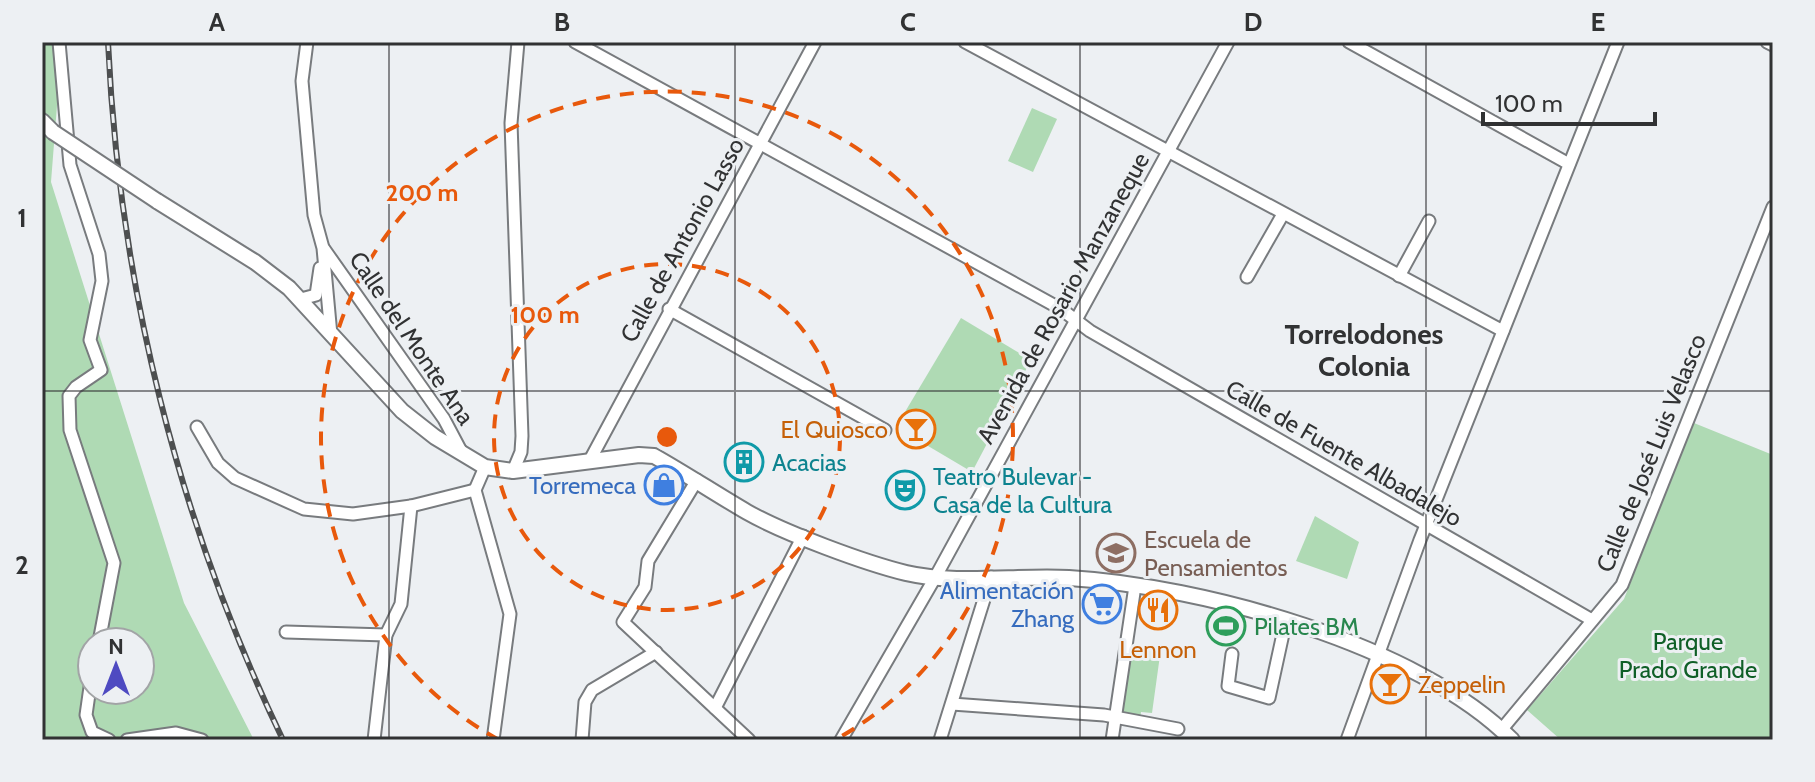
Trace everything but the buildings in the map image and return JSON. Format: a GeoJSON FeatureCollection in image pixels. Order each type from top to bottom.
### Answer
{"type":"FeatureCollection","features":[{"type":"Feature","properties":{"kind":"main road"},"geometry":{"type":"LineString","coordinates":[[48,127],[157,201],[255,262],[301,299],[402,411],[485,467],[513,471],[590,460],[654,456],[749,513],[906,573],[1066,578],[1135,586],[1286,620],[1379,654],[1431,681],[1507,736]]}},
{"type":"Feature","properties":{"kind":"street"},"geometry":{"type":"LineString","coordinates":[[59,42],[70,165],[99,254],[102,281],[90,340],[101,370],[69,396],[70,430],[114,563],[102,626]]}},
{"type":"Feature","properties":{"kind":"street","name":"Calle del Monte Ana"},"geometry":{"type":"LineString","coordinates":[[307,42],[302,81],[314,215],[323,248],[331,335]]}},
{"type":"Feature","properties":{"kind":"street"},"geometry":{"type":"LineString","coordinates":[[513,471],[521,452],[522,436],[511,123],[518,42]]}},
{"type":"Feature","properties":{"kind":"street","name":"Calle de Fuente Albadalejo"},"geometry":{"type":"LineString","coordinates":[[575,42],[1077,320],[1090,331],[1592,620]]}},
{"type":"Feature","properties":{"kind":"street","name":"Calle de Antonio Lasso"},"geometry":{"type":"LineString","coordinates":[[590,460],[815,42]]}},
{"type":"Feature","properties":{"kind":"street"},"geometry":{"type":"LineString","coordinates":[[965,42],[1503,331]]}},
{"type":"Feature","properties":{"kind":"street","name":"Avenida de Rosario Manzaneque"},"geometry":{"type":"LineString","coordinates":[[841,740],[936,576],[1228,42]]}},
{"type":"Feature","properties":{"kind":"street"},"geometry":{"type":"LineString","coordinates":[[1349,42],[1569,164]]}},
{"type":"Feature","properties":{"kind":"street"},"geometry":{"type":"LineString","coordinates":[[1347,740],[1426,525],[1618,42]]}},
{"type":"Feature","properties":{"kind":"street"},"geometry":{"type":"LineString","coordinates":[[1767,42],[1773,45]]}},
{"type":"Feature","properties":{"kind":"street","name":"Calle de José Luis Velasco"},"geometry":{"type":"LineString","coordinates":[[1507,736],[1592,620],[1622,585],[1773,207]]}},
{"type":"Feature","properties":{"kind":"street"},"geometry":{"type":"LineString","coordinates":[[1247,277],[1283,214]]}},
{"type":"Feature","properties":{"kind":"street"},"geometry":{"type":"LineString","coordinates":[[1399,276],[1429,221]]}},
{"type":"Feature","properties":{"kind":"street","name":"Calle del Monte Ana"},"geometry":{"type":"LineString","coordinates":[[301,299],[316,295],[323,248]]}},
{"type":"Feature","properties":{"kind":"street","name":"Calle del Monte Ana"},"geometry":{"type":"LineString","coordinates":[[323,248],[444,419],[463,454]]}},
{"type":"Feature","properties":{"kind":"street"},"geometry":{"type":"LineString","coordinates":[[669,309],[885,430]]}},
{"type":"Feature","properties":{"kind":"street"},"geometry":{"type":"LineString","coordinates":[[197,427],[218,463],[235,478],[304,509],[353,514],[411,506],[475,490]]}},
{"type":"Feature","properties":{"kind":"street"},"geometry":{"type":"LineString","coordinates":[[485,467],[475,490],[510,614],[493,740]]}},
{"type":"Feature","properties":{"kind":"street"},"geometry":{"type":"LineString","coordinates":[[697,480],[648,561],[645,587],[623,622],[749,740]]}},
{"type":"Feature","properties":{"kind":"street"},"geometry":{"type":"LineString","coordinates":[[374,740],[386,635],[401,604],[411,506]]}},
{"type":"Feature","properties":{"kind":"street"},"geometry":{"type":"LineString","coordinates":[[715,708],[803,536]]}},
{"type":"Feature","properties":{"kind":"street"},"geometry":{"type":"LineString","coordinates":[[940,740],[991,577]]}},
{"type":"Feature","properties":{"kind":"street"},"geometry":{"type":"LineString","coordinates":[[1112,740],[1135,586]]}},
{"type":"Feature","properties":{"kind":"street"},"geometry":{"type":"LineString","coordinates":[[1232,654],[1228,686],[1269,698],[1286,620]]}},
{"type":"Feature","properties":{"kind":"street"},"geometry":{"type":"LineString","coordinates":[[286,632],[386,635]]}},
{"type":"Feature","properties":{"kind":"street"},"geometry":{"type":"LineString","coordinates":[[582,740],[585,702],[592,690],[656,652]]}},
{"type":"Feature","properties":{"kind":"street"},"geometry":{"type":"LineString","coordinates":[[952,704],[1115,718],[1178,729]]}},
{"type":"Feature","properties":{"kind":"street"},"geometry":{"type":"LineString","coordinates":[[87,706],[86,715],[92,732],[109,740]]}},
{"type":"Feature","properties":{"kind":"street"},"geometry":{"type":"LineString","coordinates":[[127,740],[176,733],[202,740]]}},
{"type":"Feature","properties":{"kind":"green space"},"geometry":{"type":"Polygon","coordinates":[[[42,42],[62,42],[51,182],[184,603],[254,740],[42,740],[42,42]]]}},
{"type":"Feature","properties":{"kind":"green space"},"geometry":{"type":"Polygon","coordinates":[[[1032,108],[1057,119],[1033,172],[1008,161],[1032,108]]]}},
{"type":"Feature","properties":{"kind":"green space"},"geometry":{"type":"Polygon","coordinates":[[[961,318],[1031,360],[972,472],[896,427],[961,318]]]}},
{"type":"Feature","properties":{"kind":"green space","name":"Parque Prado Grande"},"geometry":{"type":"Polygon","coordinates":[[[1694,423],[1773,455],[1773,740],[1561,740],[1527,710],[1624,599],[1694,423]]]}},
{"type":"Feature","properties":{"kind":"green space"},"geometry":{"type":"Polygon","coordinates":[[[1315,516],[1359,542],[1347,579],[1296,561],[1315,516]]]}},
{"type":"Feature","properties":{"kind":"green space"},"geometry":{"type":"Polygon","coordinates":[[[1132,644],[1161,648],[1152,713],[1141,712],[1140,720],[1122,718],[1132,644]]]}},
{"type":"Feature","properties":{"kind":"railway"},"geometry":{"type":"LineString","coordinates":[[108,42],[114,133],[125,223],[160,400],[184,487],[213,573],[283,740]]}},
{"type":"Feature","properties":{"kind":"place","name":"El Quiosco"},"geometry":{"type":"Point","coordinates":[916,429]}},
{"type":"Feature","properties":{"kind":"place","name":"Acacias"},"geometry":{"type":"Point","coordinates":[744,462]}},
{"type":"Feature","properties":{"kind":"place","name":"Torremeca"},"geometry":{"type":"Point","coordinates":[664,485]}},
{"type":"Feature","properties":{"kind":"place","name":"Teatro Bulevar - Casa de la Cultura"},"geometry":{"type":"Point","coordinates":[905,490]}},
{"type":"Feature","properties":{"kind":"place","name":"Escuela de Pensamientos"},"geometry":{"type":"Point","coordinates":[1116,553]}},
{"type":"Feature","properties":{"kind":"place","name":"Alimentación Zhang"},"geometry":{"type":"Point","coordinates":[1102,604]}},
{"type":"Feature","properties":{"kind":"place","name":"Lennon"},"geometry":{"type":"Point","coordinates":[1158,610]}},
{"type":"Feature","properties":{"kind":"place","name":"Pilates BM"},"geometry":{"type":"Point","coordinates":[1226,626]}},
{"type":"Feature","properties":{"kind":"place","name":"Zeppelin"},"geometry":{"type":"Point","coordinates":[1390,684]}},
{"type":"Feature","properties":{"kind":"district","name":"Torrelodones Colonia"},"geometry":{"type":"Point","coordinates":[1364,350]}}]}
